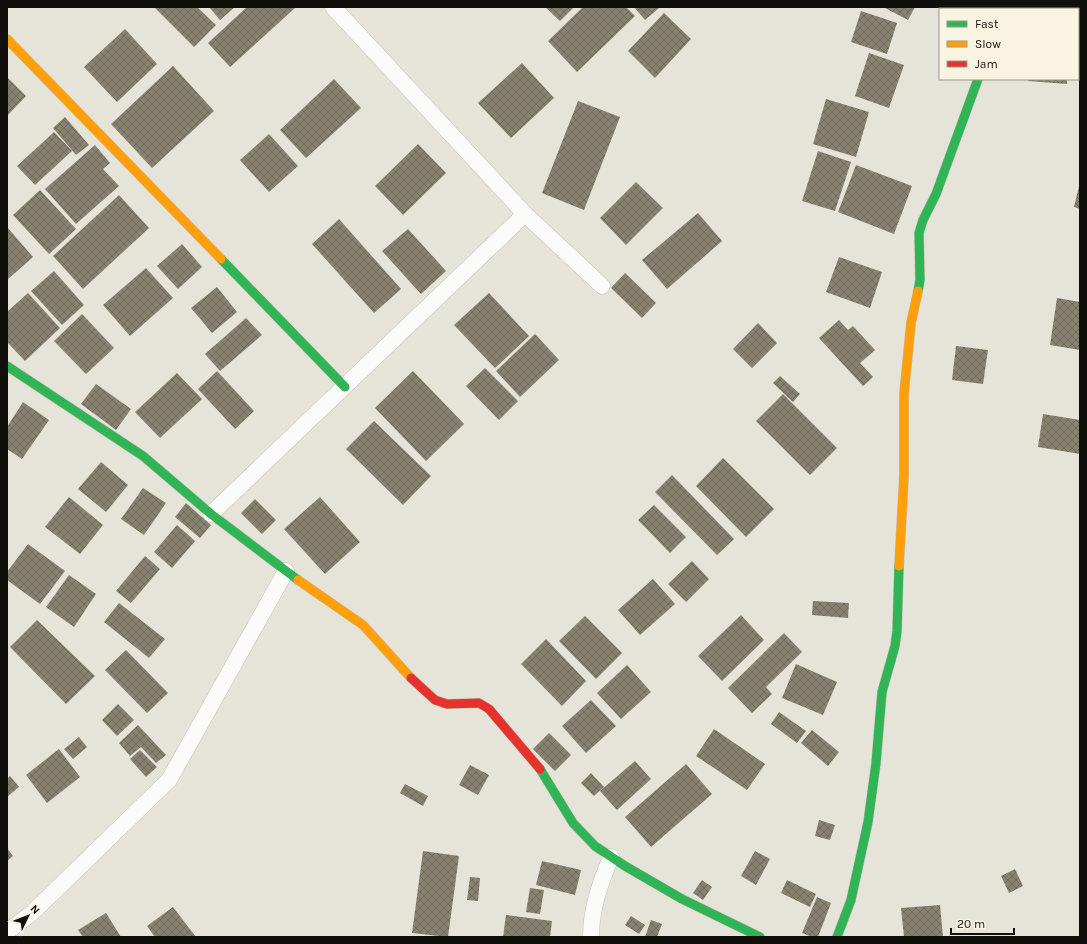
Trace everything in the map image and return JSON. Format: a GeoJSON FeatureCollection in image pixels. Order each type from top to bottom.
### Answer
{"type":"FeatureCollection","features":[{"type":"Feature","properties":{"kind":"street"},"geometry":{"type":"LineString","coordinates":[[333,7],[526,214],[602,286]]}},
{"type":"Feature","properties":{"kind":"street"},"geometry":{"type":"LineString","coordinates":[[7,39],[345,387]]}},
{"type":"Feature","properties":{"kind":"street"},"geometry":{"type":"LineString","coordinates":[[837,937],[850,900],[868,822],[876,763],[882,692],[892,658],[897,631],[900,526],[904,476],[904,394],[911,323],[920,280],[919,233],[923,220],[936,194],[978,80]]}},
{"type":"Feature","properties":{"kind":"street"},"geometry":{"type":"LineString","coordinates":[[211,514],[526,214]]}},
{"type":"Feature","properties":{"kind":"street"},"geometry":{"type":"LineString","coordinates":[[7,366],[143,456],[211,514],[363,625],[416,683],[435,700],[447,704],[465,702],[479,704],[490,710],[538,766],[573,823],[595,846],[611,857],[682,898],[760,937]]}},
{"type":"Feature","properties":{"kind":"street"},"geometry":{"type":"LineString","coordinates":[[7,932],[33,912],[169,780],[286,570]]}},
{"type":"Feature","properties":{"kind":"street"},"geometry":{"type":"LineString","coordinates":[[591,937],[591,923],[597,891],[611,857]]}},
{"type":"Feature","properties":{"kind":"building"},"geometry":{"type":"Polygon","coordinates":[[[197,7],[216,25],[194,47],[155,8],[197,7]]]}},
{"type":"Feature","properties":{"kind":"building"},"geometry":{"type":"Polygon","coordinates":[[[209,7],[235,7],[220,20],[209,7]]]}},
{"type":"Feature","properties":{"kind":"building"},"geometry":{"type":"Polygon","coordinates":[[[247,7],[295,8],[230,67],[208,43],[247,7]]]}},
{"type":"Feature","properties":{"kind":"building"},"geometry":{"type":"Polygon","coordinates":[[[545,7],[574,7],[560,21],[545,7]]]}},
{"type":"Feature","properties":{"kind":"building"},"geometry":{"type":"Polygon","coordinates":[[[583,7],[626,7],[635,16],[577,72],[548,41],[583,7]]]}},
{"type":"Feature","properties":{"kind":"building"},"geometry":{"type":"Polygon","coordinates":[[[634,7],[658,7],[659,8],[645,20],[634,7]]]}},
{"type":"Feature","properties":{"kind":"building"},"geometry":{"type":"Polygon","coordinates":[[[883,7],[915,7],[908,20],[883,7]]]}},
{"type":"Feature","properties":{"kind":"building"},"geometry":{"type":"Polygon","coordinates":[[[861,11],[897,23],[887,54],[851,42],[861,11]]]}},
{"type":"Feature","properties":{"kind":"building"},"geometry":{"type":"Polygon","coordinates":[[[664,13],[691,39],[655,78],[628,51],[664,13]]]}},
{"type":"Feature","properties":{"kind":"building"},"geometry":{"type":"Polygon","coordinates":[[[125,29],[157,64],[117,102],[84,67],[125,29]]]}},
{"type":"Feature","properties":{"kind":"building"},"geometry":{"type":"Polygon","coordinates":[[[869,53],[904,65],[889,108],[855,96],[869,53]]]}},
{"type":"Feature","properties":{"kind":"building"},"geometry":{"type":"Polygon","coordinates":[[[522,63],[554,98],[511,138],[478,103],[522,63]]]}},
{"type":"Feature","properties":{"kind":"building"},"geometry":{"type":"Polygon","coordinates":[[[173,66],[214,111],[152,168],[111,124],[173,66]]]}},
{"type":"Feature","properties":{"kind":"building"},"geometry":{"type":"Polygon","coordinates":[[[7,77],[26,96],[7,116],[7,77]]]}},
{"type":"Feature","properties":{"kind":"building"},"geometry":{"type":"Polygon","coordinates":[[[334,79],[361,108],[306,158],[280,130],[334,79]]]}},
{"type":"Feature","properties":{"kind":"building"},"geometry":{"type":"Polygon","coordinates":[[[1067,80],[1067,84],[1028,81],[1067,80]]]}},
{"type":"Feature","properties":{"kind":"building"},"geometry":{"type":"Polygon","coordinates":[[[826,99],[869,112],[856,157],[813,144],[826,99]]]}},
{"type":"Feature","properties":{"kind":"building"},"geometry":{"type":"Polygon","coordinates":[[[578,101],[620,117],[584,210],[542,193],[578,101]]]}},
{"type":"Feature","properties":{"kind":"building"},"geometry":{"type":"Polygon","coordinates":[[[65,117],[89,145],[76,155],[53,128],[65,117]]]}},
{"type":"Feature","properties":{"kind":"building"},"geometry":{"type":"Polygon","coordinates":[[[54,132],[72,151],[35,185],[17,166],[54,132]]]}},
{"type":"Feature","properties":{"kind":"building"},"geometry":{"type":"Polygon","coordinates":[[[269,134],[298,166],[269,192],[240,160],[269,134]]]}},
{"type":"Feature","properties":{"kind":"building"},"geometry":{"type":"Polygon","coordinates":[[[418,144],[446,173],[403,215],[375,186],[418,144]]]}},
{"type":"Feature","properties":{"kind":"building"},"geometry":{"type":"Polygon","coordinates":[[[95,145],[110,163],[103,169],[119,186],[76,224],[45,189],[95,145]]]}},
{"type":"Feature","properties":{"kind":"building"},"geometry":{"type":"Polygon","coordinates":[[[818,151],[851,162],[835,211],[802,201],[818,151]]]}},
{"type":"Feature","properties":{"kind":"building"},"geometry":{"type":"Polygon","coordinates":[[[856,165],[912,186],[894,234],[838,212],[856,165]]]}},
{"type":"Feature","properties":{"kind":"building"},"geometry":{"type":"Polygon","coordinates":[[[636,182],[663,208],[626,245],[600,218],[636,182]]]}},
{"type":"Feature","properties":{"kind":"building"},"geometry":{"type":"Polygon","coordinates":[[[1080,186],[1080,209],[1074,207],[1080,186]]]}},
{"type":"Feature","properties":{"kind":"building"},"geometry":{"type":"Polygon","coordinates":[[[40,190],[76,229],[49,254],[13,215],[40,190]]]}},
{"type":"Feature","properties":{"kind":"building"},"geometry":{"type":"Polygon","coordinates":[[[119,195],[149,228],[83,289],[53,256],[119,195]]]}},
{"type":"Feature","properties":{"kind":"building"},"geometry":{"type":"Polygon","coordinates":[[[698,213],[722,241],[667,289],[642,260],[698,213]]]}},
{"type":"Feature","properties":{"kind":"building"},"geometry":{"type":"Polygon","coordinates":[[[339,219],[401,289],[374,313],[312,244],[339,219]]]}},
{"type":"Feature","properties":{"kind":"building"},"geometry":{"type":"Polygon","coordinates":[[[7,227],[33,257],[7,280],[7,227]]]}},
{"type":"Feature","properties":{"kind":"building"},"geometry":{"type":"Polygon","coordinates":[[[408,229],[446,271],[421,294],[382,251],[408,229]]]}},
{"type":"Feature","properties":{"kind":"building"},"geometry":{"type":"Polygon","coordinates":[[[182,244],[202,267],[178,289],[157,266],[182,244]]]}},
{"type":"Feature","properties":{"kind":"building"},"geometry":{"type":"Polygon","coordinates":[[[839,257],[882,272],[870,308],[826,292],[839,257]]]}},
{"type":"Feature","properties":{"kind":"building"},"geometry":{"type":"Polygon","coordinates":[[[146,268],[173,298],[130,336],[103,305],[146,268]]]}},
{"type":"Feature","properties":{"kind":"building"},"geometry":{"type":"Polygon","coordinates":[[[54,271],[84,305],[62,325],[31,291],[54,271]]]}},
{"type":"Feature","properties":{"kind":"building"},"geometry":{"type":"Polygon","coordinates":[[[625,273],[656,303],[642,318],[611,288],[625,273]]]}},
{"type":"Feature","properties":{"kind":"building"},"geometry":{"type":"Polygon","coordinates":[[[217,287],[237,312],[212,333],[191,308],[217,287]]]}},
{"type":"Feature","properties":{"kind":"building"},"geometry":{"type":"Polygon","coordinates":[[[28,293],[60,328],[25,361],[7,342],[7,312],[28,293]]]}},
{"type":"Feature","properties":{"kind":"building"},"geometry":{"type":"Polygon","coordinates":[[[489,293],[529,336],[495,368],[454,325],[489,293]]]}},
{"type":"Feature","properties":{"kind":"building"},"geometry":{"type":"Polygon","coordinates":[[[1057,298],[1080,302],[1080,350],[1050,345],[1057,298]]]}},
{"type":"Feature","properties":{"kind":"building"},"geometry":{"type":"Polygon","coordinates":[[[82,314],[114,348],[86,374],[54,341],[82,314]]]}},
{"type":"Feature","properties":{"kind":"building"},"geometry":{"type":"Polygon","coordinates":[[[246,318],[262,335],[220,371],[205,354],[246,318]]]}},
{"type":"Feature","properties":{"kind":"building"},"geometry":{"type":"Polygon","coordinates":[[[839,320],[848,330],[853,326],[875,350],[860,363],[873,377],[863,386],[819,338],[839,320]]]}},
{"type":"Feature","properties":{"kind":"building"},"geometry":{"type":"Polygon","coordinates":[[[758,323],[777,343],[752,368],[733,349],[758,323]]]}},
{"type":"Feature","properties":{"kind":"building"},"geometry":{"type":"Polygon","coordinates":[[[535,334],[559,360],[520,397],[496,371],[535,334]]]}},
{"type":"Feature","properties":{"kind":"building"},"geometry":{"type":"Polygon","coordinates":[[[956,346],[988,350],[983,384],[952,380],[956,346]]]}},
{"type":"Feature","properties":{"kind":"building"},"geometry":{"type":"Polygon","coordinates":[[[485,368],[518,401],[499,420],[466,386],[485,368]]]}},
{"type":"Feature","properties":{"kind":"building"},"geometry":{"type":"Polygon","coordinates":[[[217,371],[254,411],[235,429],[198,389],[217,371]]]}},
{"type":"Feature","properties":{"kind":"building"},"geometry":{"type":"Polygon","coordinates":[[[413,371],[464,424],[426,461],[375,408],[413,371]]]}},
{"type":"Feature","properties":{"kind":"building"},"geometry":{"type":"Polygon","coordinates":[[[177,373],[202,399],[160,438],[135,412],[177,373]]]}},
{"type":"Feature","properties":{"kind":"building"},"geometry":{"type":"Polygon","coordinates":[[[780,376],[800,394],[793,402],[773,383],[780,376]]]}},
{"type":"Feature","properties":{"kind":"building"},"geometry":{"type":"Polygon","coordinates":[[[96,384],[131,409],[116,430],[81,404],[96,384]]]}},
{"type":"Feature","properties":{"kind":"building"},"geometry":{"type":"Polygon","coordinates":[[[783,394],[837,448],[810,475],[756,421],[783,394]]]}},
{"type":"Feature","properties":{"kind":"building"},"geometry":{"type":"Polygon","coordinates":[[[23,402],[49,420],[22,459],[7,449],[7,427],[23,402]]]}},
{"type":"Feature","properties":{"kind":"building"},"geometry":{"type":"Polygon","coordinates":[[[1043,414],[1080,420],[1080,454],[1038,447],[1043,414]]]}},
{"type":"Feature","properties":{"kind":"building"},"geometry":{"type":"Polygon","coordinates":[[[374,421],[431,476],[403,505],[346,449],[374,421]]]}},
{"type":"Feature","properties":{"kind":"building"},"geometry":{"type":"Polygon","coordinates":[[[723,458],[774,509],[746,537],[696,486],[723,458]]]}},
{"type":"Feature","properties":{"kind":"building"},"geometry":{"type":"Polygon","coordinates":[[[101,462],[128,485],[106,512],[78,489],[101,462]]]}},
{"type":"Feature","properties":{"kind":"building"},"geometry":{"type":"Polygon","coordinates":[[[672,475],[734,539],[717,555],[655,492],[672,475]]]}},
{"type":"Feature","properties":{"kind":"building"},"geometry":{"type":"Polygon","coordinates":[[[143,488],[166,503],[144,535],[121,519],[143,488]]]}},
{"type":"Feature","properties":{"kind":"building"},"geometry":{"type":"Polygon","coordinates":[[[69,497],[103,525],[80,554],[45,527],[69,497]]]}},
{"type":"Feature","properties":{"kind":"building"},"geometry":{"type":"Polygon","coordinates":[[[320,497],[360,542],[325,574],[284,529],[320,497]]]}},
{"type":"Feature","properties":{"kind":"building"},"geometry":{"type":"Polygon","coordinates":[[[255,499],[276,520],[262,534],[241,513],[255,499]]]}},
{"type":"Feature","properties":{"kind":"building"},"geometry":{"type":"Polygon","coordinates":[[[186,503],[211,525],[200,538],[175,517],[186,503]]]}},
{"type":"Feature","properties":{"kind":"building"},"geometry":{"type":"Polygon","coordinates":[[[654,505],[686,537],[670,553],[638,520],[654,505]]]}},
{"type":"Feature","properties":{"kind":"building"},"geometry":{"type":"Polygon","coordinates":[[[177,525],[195,541],[172,568],[154,552],[177,525]]]}},
{"type":"Feature","properties":{"kind":"building"},"geometry":{"type":"Polygon","coordinates":[[[28,544],[65,571],[40,604],[7,580],[7,572],[28,544]]]}},
{"type":"Feature","properties":{"kind":"building"},"geometry":{"type":"Polygon","coordinates":[[[145,556],[160,569],[131,603],[116,591],[145,556]]]}},
{"type":"Feature","properties":{"kind":"building"},"geometry":{"type":"Polygon","coordinates":[[[692,561],[709,579],[686,602],[668,584],[692,561]]]}},
{"type":"Feature","properties":{"kind":"building"},"geometry":{"type":"Polygon","coordinates":[[[69,575],[96,594],[74,627],[46,607],[69,575]]]}},
{"type":"Feature","properties":{"kind":"building"},"geometry":{"type":"Polygon","coordinates":[[[653,579],[675,604],[640,635],[618,610],[653,579]]]}},
{"type":"Feature","properties":{"kind":"building"},"geometry":{"type":"Polygon","coordinates":[[[813,601],[849,603],[848,618],[812,615],[813,601]]]}},
{"type":"Feature","properties":{"kind":"building"},"geometry":{"type":"Polygon","coordinates":[[[119,603],[165,639],[149,658],[104,622],[119,603]]]}},
{"type":"Feature","properties":{"kind":"building"},"geometry":{"type":"Polygon","coordinates":[[[741,615],[764,640],[722,681],[698,656],[741,615]]]}},
{"type":"Feature","properties":{"kind":"building"},"geometry":{"type":"Polygon","coordinates":[[[585,616],[622,653],[596,679],[559,641],[585,616]]]}},
{"type":"Feature","properties":{"kind":"building"},"geometry":{"type":"Polygon","coordinates":[[[37,620],[95,676],[66,704],[10,647],[37,620]]]}},
{"type":"Feature","properties":{"kind":"building"},"geometry":{"type":"Polygon","coordinates":[[[784,633],[802,652],[766,687],[772,694],[752,713],[728,688],[784,633]]]}},
{"type":"Feature","properties":{"kind":"building"},"geometry":{"type":"Polygon","coordinates":[[[546,639],[586,681],[562,706],[521,664],[546,639]]]}},
{"type":"Feature","properties":{"kind":"building"},"geometry":{"type":"Polygon","coordinates":[[[126,650],[168,693],[147,713],[105,670],[126,650]]]}},
{"type":"Feature","properties":{"kind":"building"},"geometry":{"type":"Polygon","coordinates":[[[796,664],[837,682],[823,715],[782,698],[796,664]]]}},
{"type":"Feature","properties":{"kind":"building"},"geometry":{"type":"Polygon","coordinates":[[[627,665],[651,692],[621,719],[597,693],[627,665]]]}},
{"type":"Feature","properties":{"kind":"building"},"geometry":{"type":"Polygon","coordinates":[[[591,700],[616,726],[586,753],[562,726],[591,700]]]}},
{"type":"Feature","properties":{"kind":"building"},"geometry":{"type":"Polygon","coordinates":[[[118,704],[134,720],[117,736],[102,720],[118,704]]]}},
{"type":"Feature","properties":{"kind":"building"},"geometry":{"type":"Polygon","coordinates":[[[779,712],[806,731],[797,743],[771,724],[779,712]]]}},
{"type":"Feature","properties":{"kind":"building"},"geometry":{"type":"Polygon","coordinates":[[[138,725],[166,755],[156,763],[141,747],[130,756],[119,743],[138,725]]]}},
{"type":"Feature","properties":{"kind":"building"},"geometry":{"type":"Polygon","coordinates":[[[714,729],[765,764],[747,790],[696,756],[714,729]]]}},
{"type":"Feature","properties":{"kind":"building"},"geometry":{"type":"Polygon","coordinates":[[[812,730],[839,752],[828,766],[801,743],[812,730]]]}},
{"type":"Feature","properties":{"kind":"building"},"geometry":{"type":"Polygon","coordinates":[[[549,733],[571,755],[555,771],[533,749],[549,733]]]}},
{"type":"Feature","properties":{"kind":"building"},"geometry":{"type":"Polygon","coordinates":[[[79,737],[87,747],[73,759],[64,749],[79,737]]]}},
{"type":"Feature","properties":{"kind":"building"},"geometry":{"type":"Polygon","coordinates":[[[59,749],[80,777],[47,803],[26,775],[59,749]]]}},
{"type":"Feature","properties":{"kind":"building"},"geometry":{"type":"Polygon","coordinates":[[[140,750],[157,767],[146,777],[130,759],[140,750]]]}},
{"type":"Feature","properties":{"kind":"building"},"geometry":{"type":"Polygon","coordinates":[[[635,761],[651,779],[617,810],[600,791],[635,761]]]}},
{"type":"Feature","properties":{"kind":"building"},"geometry":{"type":"Polygon","coordinates":[[[686,764],[712,794],[651,847],[625,817],[686,764]]]}},
{"type":"Feature","properties":{"kind":"building"},"geometry":{"type":"Polygon","coordinates":[[[470,765],[489,775],[478,795],[459,785],[470,765]]]}},
{"type":"Feature","properties":{"kind":"building"},"geometry":{"type":"Polygon","coordinates":[[[591,773],[604,787],[594,796],[581,783],[591,773]]]}},
{"type":"Feature","properties":{"kind":"building"},"geometry":{"type":"Polygon","coordinates":[[[10,776],[19,787],[7,797],[7,779],[10,776]]]}},
{"type":"Feature","properties":{"kind":"building"},"geometry":{"type":"Polygon","coordinates":[[[405,784],[428,796],[423,806],[400,793],[405,784]]]}},
{"type":"Feature","properties":{"kind":"building"},"geometry":{"type":"Polygon","coordinates":[[[819,820],[835,825],[830,840],[815,836],[819,820]]]}},
{"type":"Feature","properties":{"kind":"building"},"geometry":{"type":"Polygon","coordinates":[[[7,848],[13,856],[7,861],[7,848]]]}},
{"type":"Feature","properties":{"kind":"building"},"geometry":{"type":"Polygon","coordinates":[[[423,851],[459,856],[448,937],[412,933],[423,851]]]}},
{"type":"Feature","properties":{"kind":"building"},"geometry":{"type":"Polygon","coordinates":[[[755,851],[770,859],[756,885],[741,876],[755,851]]]}},
{"type":"Feature","properties":{"kind":"building"},"geometry":{"type":"Polygon","coordinates":[[[542,861],[581,870],[575,895],[536,885],[542,861]]]}},
{"type":"Feature","properties":{"kind":"building"},"geometry":{"type":"Polygon","coordinates":[[[1015,869],[1023,886],[1009,893],[1001,876],[1015,869]]]}},
{"type":"Feature","properties":{"kind":"building"},"geometry":{"type":"Polygon","coordinates":[[[470,877],[480,878],[478,901],[467,900],[470,877]]]}},
{"type":"Feature","properties":{"kind":"building"},"geometry":{"type":"Polygon","coordinates":[[[702,880],[712,887],[703,900],[693,893],[702,880]]]}},
{"type":"Feature","properties":{"kind":"building"},"geometry":{"type":"Polygon","coordinates":[[[787,880],[816,894],[810,907],[781,893],[787,880]]]}},
{"type":"Feature","properties":{"kind":"building"},"geometry":{"type":"Polygon","coordinates":[[[530,888],[544,890],[540,914],[526,912],[530,888]]]}},
{"type":"Feature","properties":{"kind":"building"},"geometry":{"type":"Polygon","coordinates":[[[817,897],[831,903],[818,937],[812,937],[802,933],[817,897]]]}},
{"type":"Feature","properties":{"kind":"building"},"geometry":{"type":"Polygon","coordinates":[[[940,905],[943,937],[904,937],[901,908],[940,905]]]}},
{"type":"Feature","properties":{"kind":"building"},"geometry":{"type":"Polygon","coordinates":[[[173,907],[196,937],[155,937],[147,926],[173,907]]]}},
{"type":"Feature","properties":{"kind":"building"},"geometry":{"type":"Polygon","coordinates":[[[106,913],[121,937],[83,937],[78,930],[106,913]]]}},
{"type":"Feature","properties":{"kind":"building"},"geometry":{"type":"Polygon","coordinates":[[[506,915],[552,921],[550,937],[503,937],[506,915]]]}},
{"type":"Feature","properties":{"kind":"building"},"geometry":{"type":"Polygon","coordinates":[[[631,916],[645,925],[639,934],[625,925],[631,916]]]}},
{"type":"Feature","properties":{"kind":"building"},"geometry":{"type":"Polygon","coordinates":[[[651,920],[662,924],[657,937],[645,937],[651,920]]]}},
{"type":"Feature","properties":{"kind":"traffic: fast"},"geometry":{"type":"LineString","coordinates":[[918,291],[920,280],[919,233],[923,220],[936,194],[978,80]]}},
{"type":"Feature","properties":{"kind":"traffic: fast"},"geometry":{"type":"LineString","coordinates":[[221,259],[345,387]]}},
{"type":"Feature","properties":{"kind":"traffic: fast"},"geometry":{"type":"LineString","coordinates":[[7,366],[143,456],[211,514],[298,580]]}},
{"type":"Feature","properties":{"kind":"traffic: fast"},"geometry":{"type":"LineString","coordinates":[[837,937],[851,900],[868,822],[876,763],[882,692],[895,646],[897,631],[899,566]]}},
{"type":"Feature","properties":{"kind":"traffic: fast"},"geometry":{"type":"LineString","coordinates":[[540,769],[573,823],[595,846],[625,866],[682,899],[760,937]]}},
{"type":"Feature","properties":{"kind":"traffic: slow"},"geometry":{"type":"LineString","coordinates":[[7,39],[221,259]]}},
{"type":"Feature","properties":{"kind":"traffic: slow"},"geometry":{"type":"LineString","coordinates":[[899,566],[904,476],[904,394],[911,323],[918,291]]}},
{"type":"Feature","properties":{"kind":"traffic: slow"},"geometry":{"type":"LineString","coordinates":[[298,580],[363,625],[411,678]]}},
{"type":"Feature","properties":{"kind":"traffic: jam"},"geometry":{"type":"LineString","coordinates":[[411,678],[435,700],[447,704],[479,703],[489,709],[540,769]]}}]}
